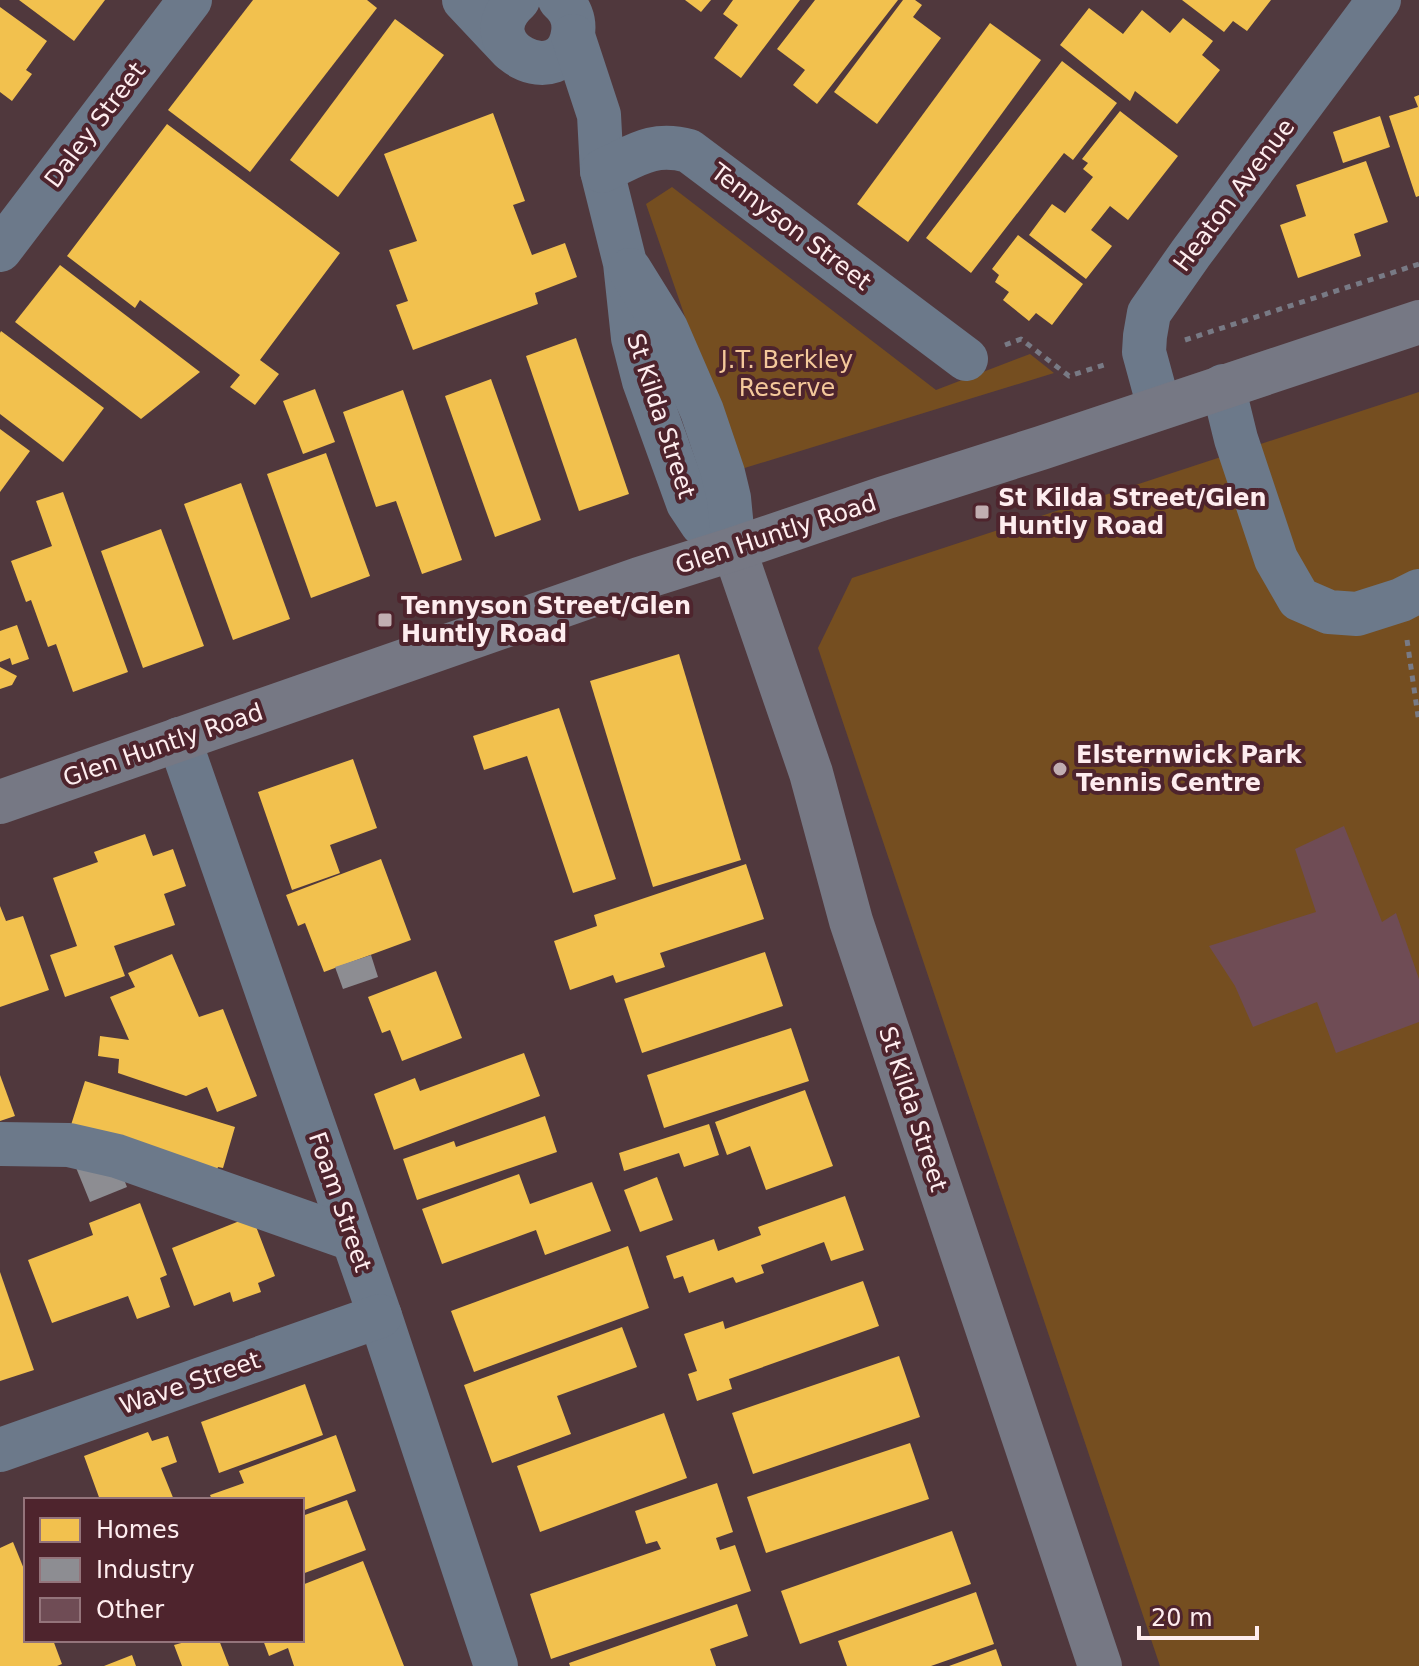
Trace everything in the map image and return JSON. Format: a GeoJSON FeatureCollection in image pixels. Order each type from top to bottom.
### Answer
{"type":"FeatureCollection","features":[{"type":"Feature","properties":{"kind":"main road","name":"Glen Huntly Road"},"geometry":{"type":"LineString","coordinates":[[0,802],[639,579],[1419,322]]}},
{"type":"Feature","properties":{"kind":"main road","name":"St Kilda Street"},"geometry":{"type":"LineString","coordinates":[[734,549],[811,773],[851,921],[1100,1666]]}},
{"type":"Feature","properties":{"kind":"street","name":"Daley Street"},"geometry":{"type":"LineString","coordinates":[[0,250],[190,0]]}},
{"type":"Feature","properties":{"kind":"street"},"geometry":{"type":"LineString","coordinates":[[464,0],[522,56],[548,72],[565,92],[602,171]]}},
{"type":"Feature","properties":{"kind":"street"},"geometry":{"type":"LineString","coordinates":[[518,0],[510,8],[503,25],[504,33],[522,56],[542,63],[558,58],[570,45],[573,16]]}},
{"type":"Feature","properties":{"kind":"street","name":"Heaton Avenue"},"geometry":{"type":"LineString","coordinates":[[1159,407],[1144,352],[1149,313],[1379,0]]}},
{"type":"Feature","properties":{"kind":"street"},"geometry":{"type":"LineString","coordinates":[[573,16],[599,115],[602,171]]}},
{"type":"Feature","properties":{"kind":"street","name":"Tennyson Street"},"geometry":{"type":"LineString","coordinates":[[602,171],[656,147],[682,149],[697,155],[966,359]]}},
{"type":"Feature","properties":{"kind":"street","name":"St Kilda Street"},"geometry":{"type":"LineString","coordinates":[[602,171],[625,263],[629,314],[638,359],[688,503],[702,524],[734,549]]}},
{"type":"Feature","properties":{"kind":"street"},"geometry":{"type":"LineString","coordinates":[[1223,386],[1236,439],[1276,559],[1299,599],[1329,612],[1357,614],[1410,596]]}},
{"type":"Feature","properties":{"kind":"street","name":"Foam Street"},"geometry":{"type":"LineString","coordinates":[[179,739],[380,1316],[496,1666]]}},
{"type":"Feature","properties":{"kind":"street"},"geometry":{"type":"LineString","coordinates":[[0,1144],[69,1145],[117,1156],[352,1239]]}},
{"type":"Feature","properties":{"kind":"street","name":"Wave Street"},"geometry":{"type":"LineString","coordinates":[[0,1450],[380,1316]]}},
{"type":"Feature","properties":{"kind":"path"},"geometry":{"type":"LineString","coordinates":[[1410,596],[1419,723]]}},
{"type":"Feature","properties":{"kind":"green space","name":"J.T. Berkley Reserve"},"geometry":{"type":"Polygon","coordinates":[[[672,187],[936,390],[1030,354],[1054,373],[738,470],[646,204],[672,187]]]}},
{"type":"Feature","properties":{"kind":"green space"},"geometry":{"type":"Polygon","coordinates":[[[1419,392],[1419,1666],[1160,1666],[818,648],[852,578],[1419,392]]]}},
{"type":"Feature","properties":{"kind":"building: Homes"},"geometry":{"type":"Polygon","coordinates":[[[19,0],[105,0],[74,41],[19,0]]]}},
{"type":"Feature","properties":{"kind":"building: Homes"},"geometry":{"type":"Polygon","coordinates":[[[253,0],[367,0],[377,8],[250,172],[168,110],[253,0]]]}},
{"type":"Feature","properties":{"kind":"building: Homes"},"geometry":{"type":"Polygon","coordinates":[[[685,0],[711,0],[701,12],[685,0]]]}},
{"type":"Feature","properties":{"kind":"building: Homes"},"geometry":{"type":"Polygon","coordinates":[[[733,0],[800,0],[741,78],[714,58],[738,25],[723,14],[733,0]]]}},
{"type":"Feature","properties":{"kind":"building: Homes"},"geometry":{"type":"Polygon","coordinates":[[[815,0],[898,0],[817,104],[793,85],[805,70],[777,49],[815,0]]]}},
{"type":"Feature","properties":{"kind":"building: Homes"},"geometry":{"type":"Polygon","coordinates":[[[903,0],[915,0],[922,5],[913,17],[941,38],[877,124],[834,92],[903,0]]]}},
{"type":"Feature","properties":{"kind":"building: Homes"},"geometry":{"type":"Polygon","coordinates":[[[1182,0],[1271,0],[1247,31],[1233,21],[1224,32],[1182,0]]]}},
{"type":"Feature","properties":{"kind":"building: Homes"},"geometry":{"type":"Polygon","coordinates":[[[0,7],[47,41],[26,70],[32,74],[12,101],[0,92],[0,7]]]}},
{"type":"Feature","properties":{"kind":"building: Homes"},"geometry":{"type":"Polygon","coordinates":[[[1089,8],[1123,34],[1142,10],[1170,33],[1183,18],[1213,41],[1202,55],[1220,70],[1177,124],[1135,91],[1130,101],[1060,45],[1089,8]]]}},
{"type":"Feature","properties":{"kind":"building: Homes"},"geometry":{"type":"Polygon","coordinates":[[[395,19],[444,55],[338,197],[290,160],[395,19]]]}},
{"type":"Feature","properties":{"kind":"building: Homes"},"geometry":{"type":"Polygon","coordinates":[[[990,23],[1041,60],[908,242],[857,204],[990,23]]]}},
{"type":"Feature","properties":{"kind":"building: Homes"},"geometry":{"type":"Polygon","coordinates":[[[1062,61],[1117,103],[1073,160],[1064,153],[971,273],[926,238],[1062,61]]]}},
{"type":"Feature","properties":{"kind":"building: Homes"},"geometry":{"type":"Polygon","coordinates":[[[1419,95],[1419,196],[1416,197],[1389,116],[1418,107],[1414,97],[1419,95]]]}},
{"type":"Feature","properties":{"kind":"building: Homes"},"geometry":{"type":"Polygon","coordinates":[[[1120,111],[1178,156],[1128,220],[1110,206],[1091,230],[1112,246],[1086,279],[1029,235],[1052,204],[1065,213],[1093,177],[1083,169],[1088,163],[1082,159],[1120,111]]]}},
{"type":"Feature","properties":{"kind":"building: Homes"},"geometry":{"type":"Polygon","coordinates":[[[493,113],[525,201],[513,205],[532,255],[565,243],[577,277],[535,293],[538,304],[413,350],[396,305],[408,301],[389,250],[417,241],[384,154],[493,113]]]}},
{"type":"Feature","properties":{"kind":"building: Homes"},"geometry":{"type":"Polygon","coordinates":[[[1380,116],[1390,147],[1343,163],[1333,132],[1380,116]]]}},
{"type":"Feature","properties":{"kind":"building: Homes"},"geometry":{"type":"Polygon","coordinates":[[[167,124],[340,253],[260,360],[279,374],[255,405],[230,387],[240,375],[140,300],[135,308],[67,256],[167,124]]]}},
{"type":"Feature","properties":{"kind":"building: Homes"},"geometry":{"type":"Polygon","coordinates":[[[1366,161],[1388,222],[1354,234],[1361,256],[1298,278],[1280,225],[1306,216],[1296,185],[1366,161]]]}},
{"type":"Feature","properties":{"kind":"building: Homes"},"geometry":{"type":"Polygon","coordinates":[[[1018,235],[1083,284],[1052,325],[1036,313],[1029,321],[1003,300],[1009,292],[995,282],[999,275],[992,269],[1018,235]]]}},
{"type":"Feature","properties":{"kind":"building: Homes"},"geometry":{"type":"Polygon","coordinates":[[[60,265],[200,372],[141,419],[15,322],[60,265]]]}},
{"type":"Feature","properties":{"kind":"building: Homes"},"geometry":{"type":"Polygon","coordinates":[[[1,331],[104,408],[63,462],[0,414],[1,331]]]}},
{"type":"Feature","properties":{"kind":"building: Homes"},"geometry":{"type":"Polygon","coordinates":[[[576,338],[629,494],[579,511],[526,356],[576,338]]]}},
{"type":"Feature","properties":{"kind":"building: Homes"},"geometry":{"type":"Polygon","coordinates":[[[491,379],[541,520],[495,537],[445,396],[491,379]]]}},
{"type":"Feature","properties":{"kind":"building: Homes"},"geometry":{"type":"Polygon","coordinates":[[[315,389],[335,442],[303,454],[283,401],[315,389]]]}},
{"type":"Feature","properties":{"kind":"building: Homes"},"geometry":{"type":"Polygon","coordinates":[[[403,390],[462,560],[422,574],[396,501],[376,507],[343,412],[403,390]]]}},
{"type":"Feature","properties":{"kind":"building: Homes"},"geometry":{"type":"Polygon","coordinates":[[[0,429],[30,451],[0,492],[0,429]]]}},
{"type":"Feature","properties":{"kind":"building: Homes"},"geometry":{"type":"Polygon","coordinates":[[[326,453],[370,576],[311,598],[267,474],[326,453]]]}},
{"type":"Feature","properties":{"kind":"building: Homes"},"geometry":{"type":"Polygon","coordinates":[[[241,483],[290,619],[233,640],[184,504],[241,483]]]}},
{"type":"Feature","properties":{"kind":"building: Homes"},"geometry":{"type":"Polygon","coordinates":[[[63,492],[128,672],[73,692],[56,644],[48,647],[31,600],[26,602],[11,561],[52,546],[36,501],[63,492]]]}},
{"type":"Feature","properties":{"kind":"building: Homes"},"geometry":{"type":"Polygon","coordinates":[[[161,529],[204,646],[143,668],[101,551],[161,529]]]}},
{"type":"Feature","properties":{"kind":"building: Homes"},"geometry":{"type":"Polygon","coordinates":[[[17,625],[29,659],[12,665],[10,658],[0,662],[0,631],[17,625]]]}},
{"type":"Feature","properties":{"kind":"building: Homes"},"geometry":{"type":"Polygon","coordinates":[[[679,654],[741,860],[653,887],[590,681],[679,654]]]}},
{"type":"Feature","properties":{"kind":"building: Homes"},"geometry":{"type":"Polygon","coordinates":[[[0,667],[17,676],[12,685],[0,689],[0,667]]]}},
{"type":"Feature","properties":{"kind":"building: Homes"},"geometry":{"type":"Polygon","coordinates":[[[559,708],[616,879],[573,893],[527,756],[484,770],[473,736],[559,708]]]}},
{"type":"Feature","properties":{"kind":"building: Homes"},"geometry":{"type":"Polygon","coordinates":[[[353,759],[377,828],[330,845],[340,873],[292,890],[258,792],[353,759]]]}},
{"type":"Feature","properties":{"kind":"building: Homes"},"geometry":{"type":"Polygon","coordinates":[[[145,834],[153,856],[173,849],[186,886],[164,894],[175,925],[114,946],[125,976],[65,997],[50,955],[77,946],[53,878],[98,862],[94,852],[145,834]]]}},
{"type":"Feature","properties":{"kind":"building: Homes"},"geometry":{"type":"Polygon","coordinates":[[[381,859],[411,940],[324,972],[305,923],[298,926],[286,895],[381,859]]]}},
{"type":"Feature","properties":{"kind":"building: Homes"},"geometry":{"type":"Polygon","coordinates":[[[746,864],[764,919],[660,953],[665,967],[616,983],[613,975],[570,990],[554,941],[597,926],[594,915],[746,864]]]}},
{"type":"Feature","properties":{"kind":"building: Homes"},"geometry":{"type":"Polygon","coordinates":[[[0,906],[6,921],[23,916],[49,990],[0,1007],[0,906]]]}},
{"type":"Feature","properties":{"kind":"building: Homes"},"geometry":{"type":"Polygon","coordinates":[[[765,952],[783,1006],[642,1053],[624,999],[765,952]]]}},
{"type":"Feature","properties":{"kind":"building: Homes"},"geometry":{"type":"Polygon","coordinates":[[[172,954],[199,1017],[223,1009],[257,1096],[217,1112],[207,1087],[186,1096],[118,1073],[119,1059],[98,1056],[100,1036],[129,1040],[110,997],[135,987],[128,973],[172,954]]]}},
{"type":"Feature","properties":{"kind":"building: Homes"},"geometry":{"type":"Polygon","coordinates":[[[436,971],[462,1038],[402,1061],[390,1030],[382,1033],[368,997],[436,971]]]}},
{"type":"Feature","properties":{"kind":"building: Homes"},"geometry":{"type":"Polygon","coordinates":[[[791,1028],[809,1081],[664,1128],[647,1075],[791,1028]]]}},
{"type":"Feature","properties":{"kind":"building: Homes"},"geometry":{"type":"Polygon","coordinates":[[[524,1053],[540,1096],[394,1150],[374,1094],[415,1078],[420,1091],[524,1053]]]}},
{"type":"Feature","properties":{"kind":"building: Homes"},"geometry":{"type":"Polygon","coordinates":[[[0,1075],[15,1116],[0,1121],[0,1075]]]}},
{"type":"Feature","properties":{"kind":"building: Homes"},"geometry":{"type":"Polygon","coordinates":[[[85,1081],[235,1127],[223,1168],[218,1167],[216,1172],[71,1125],[85,1081]]]}},
{"type":"Feature","properties":{"kind":"building: Homes"},"geometry":{"type":"Polygon","coordinates":[[[805,1090],[833,1166],[766,1190],[750,1146],[727,1155],[715,1122],[805,1090]]]}},
{"type":"Feature","properties":{"kind":"building: Homes"},"geometry":{"type":"Polygon","coordinates":[[[545,1116],[557,1152],[417,1200],[403,1159],[454,1141],[456,1147],[545,1116]]]}},
{"type":"Feature","properties":{"kind":"building: Homes"},"geometry":{"type":"Polygon","coordinates":[[[709,1124],[719,1155],[684,1167],[679,1153],[624,1171],[619,1153],[709,1124]]]}},
{"type":"Feature","properties":{"kind":"building: Homes"},"geometry":{"type":"Polygon","coordinates":[[[519,1174],[530,1204],[592,1182],[611,1231],[545,1255],[536,1230],[442,1264],[422,1209],[519,1174]]]}},
{"type":"Feature","properties":{"kind":"building: Homes"},"geometry":{"type":"Polygon","coordinates":[[[657,1177],[673,1220],[640,1232],[624,1190],[657,1177]]]}},
{"type":"Feature","properties":{"kind":"building: Homes"},"geometry":{"type":"Polygon","coordinates":[[[845,1196],[864,1250],[831,1261],[824,1242],[761,1265],[764,1273],[736,1283],[733,1277],[689,1293],[683,1276],[674,1279],[666,1256],[714,1239],[718,1251],[761,1235],[758,1227],[845,1196]]]}},
{"type":"Feature","properties":{"kind":"building: Homes"},"geometry":{"type":"Polygon","coordinates":[[[140,1203],[167,1275],[160,1278],[170,1307],[137,1319],[128,1296],[52,1323],[28,1260],[93,1235],[89,1223],[140,1203]]]}},
{"type":"Feature","properties":{"kind":"building: Homes"},"geometry":{"type":"Polygon","coordinates":[[[252,1216],[275,1276],[258,1283],[261,1292],[233,1302],[230,1292],[194,1306],[172,1248],[252,1216]]]}},
{"type":"Feature","properties":{"kind":"building: Homes"},"geometry":{"type":"Polygon","coordinates":[[[628,1246],[649,1308],[474,1372],[451,1311],[628,1246]]]}},
{"type":"Feature","properties":{"kind":"building: Homes"},"geometry":{"type":"Polygon","coordinates":[[[0,1272],[34,1370],[0,1381],[0,1272]]]}},
{"type":"Feature","properties":{"kind":"building: Homes"},"geometry":{"type":"Polygon","coordinates":[[[863,1281],[879,1326],[729,1379],[732,1389],[697,1401],[688,1374],[697,1371],[684,1334],[723,1321],[725,1329],[863,1281]]]}},
{"type":"Feature","properties":{"kind":"building: Homes"},"geometry":{"type":"Polygon","coordinates":[[[622,1327],[637,1367],[557,1396],[571,1434],[492,1463],[464,1385],[622,1327]]]}},
{"type":"Feature","properties":{"kind":"building: Homes"},"geometry":{"type":"Polygon","coordinates":[[[899,1356],[920,1417],[753,1474],[732,1413],[899,1356]]]}},
{"type":"Feature","properties":{"kind":"building: Homes"},"geometry":{"type":"Polygon","coordinates":[[[305,1384],[323,1435],[219,1473],[201,1422],[305,1384]]]}},
{"type":"Feature","properties":{"kind":"building: Homes"},"geometry":{"type":"Polygon","coordinates":[[[664,1413],[687,1478],[540,1532],[517,1466],[664,1413]]]}},
{"type":"Feature","properties":{"kind":"building: Homes"},"geometry":{"type":"Polygon","coordinates":[[[148,1432],[152,1441],[168,1436],[177,1462],[161,1468],[173,1498],[99,1498],[84,1456],[148,1432]]]}},
{"type":"Feature","properties":{"kind":"building: Homes"},"geometry":{"type":"Polygon","coordinates":[[[336,1435],[356,1491],[304,1510],[304,1498],[211,1498],[210,1495],[244,1483],[239,1471],[336,1435]]]}},
{"type":"Feature","properties":{"kind":"building: Homes"},"geometry":{"type":"Polygon","coordinates":[[[910,1443],[929,1499],[766,1553],[747,1497],[910,1443]]]}},
{"type":"Feature","properties":{"kind":"building: Homes"},"geometry":{"type":"Polygon","coordinates":[[[717,1483],[733,1532],[716,1538],[720,1550],[735,1545],[751,1591],[551,1659],[530,1594],[661,1549],[657,1541],[646,1544],[635,1511],[717,1483]]]}},
{"type":"Feature","properties":{"kind":"building: Homes"},"geometry":{"type":"Polygon","coordinates":[[[347,1500],[366,1550],[304,1573],[304,1515],[347,1500]]]}},
{"type":"Feature","properties":{"kind":"building: Homes"},"geometry":{"type":"Polygon","coordinates":[[[952,1531],[971,1584],[800,1644],[781,1591],[952,1531]]]}},
{"type":"Feature","properties":{"kind":"building: Homes"},"geometry":{"type":"Polygon","coordinates":[[[13,1542],[24,1569],[24,1642],[54,1642],[62,1664],[0,1666],[0,1548],[13,1542]]]}},
{"type":"Feature","properties":{"kind":"building: Homes"},"geometry":{"type":"Polygon","coordinates":[[[363,1561],[404,1666],[294,1666],[288,1648],[269,1656],[264,1642],[304,1642],[304,1584],[363,1561]]]}},
{"type":"Feature","properties":{"kind":"building: Homes"},"geometry":{"type":"Polygon","coordinates":[[[976,1592],[994,1644],[931,1666],[847,1666],[838,1641],[976,1592]]]}},
{"type":"Feature","properties":{"kind":"building: Homes"},"geometry":{"type":"Polygon","coordinates":[[[737,1604],[748,1636],[710,1649],[716,1666],[570,1666],[569,1663],[737,1604]]]}},
{"type":"Feature","properties":{"kind":"building: Homes"},"geometry":{"type":"Polygon","coordinates":[[[220,1642],[229,1666],[182,1666],[174,1645],[220,1642]]]}},
{"type":"Feature","properties":{"kind":"building: Homes"},"geometry":{"type":"Polygon","coordinates":[[[996,1649],[1002,1666],[949,1666],[996,1649]]]}},
{"type":"Feature","properties":{"kind":"building: Homes"},"geometry":{"type":"Polygon","coordinates":[[[132,1655],[136,1666],[104,1666],[132,1655]]]}},
{"type":"Feature","properties":{"kind":"building: Industry"},"geometry":{"type":"Polygon","coordinates":[[[371,955],[378,977],[343,989],[335,967],[371,955]]]}},
{"type":"Feature","properties":{"kind":"building: Industry"},"geometry":{"type":"Polygon","coordinates":[[[68,1148],[116,1159],[127,1187],[90,1202],[68,1148]]]}},
{"type":"Feature","properties":{"kind":"building: Other"},"geometry":{"type":"Polygon","coordinates":[[[1344,826],[1382,922],[1396,913],[1419,979],[1419,1022],[1336,1053],[1317,1002],[1253,1027],[1235,986],[1209,946],[1316,912],[1295,849],[1344,826]]]}},
{"type":"Feature","properties":{"kind":"place","name":"St Kilda Street/Glen Huntly Road"},"geometry":{"type":"Point","coordinates":[982,512]}},
{"type":"Feature","properties":{"kind":"place","name":"Tennyson Street/Glen Huntly Road"},"geometry":{"type":"Point","coordinates":[385,620]}},
{"type":"Feature","properties":{"kind":"place","name":"Elsternwick Park Tennis Centre"},"geometry":{"type":"Point","coordinates":[1060,769]}}]}
